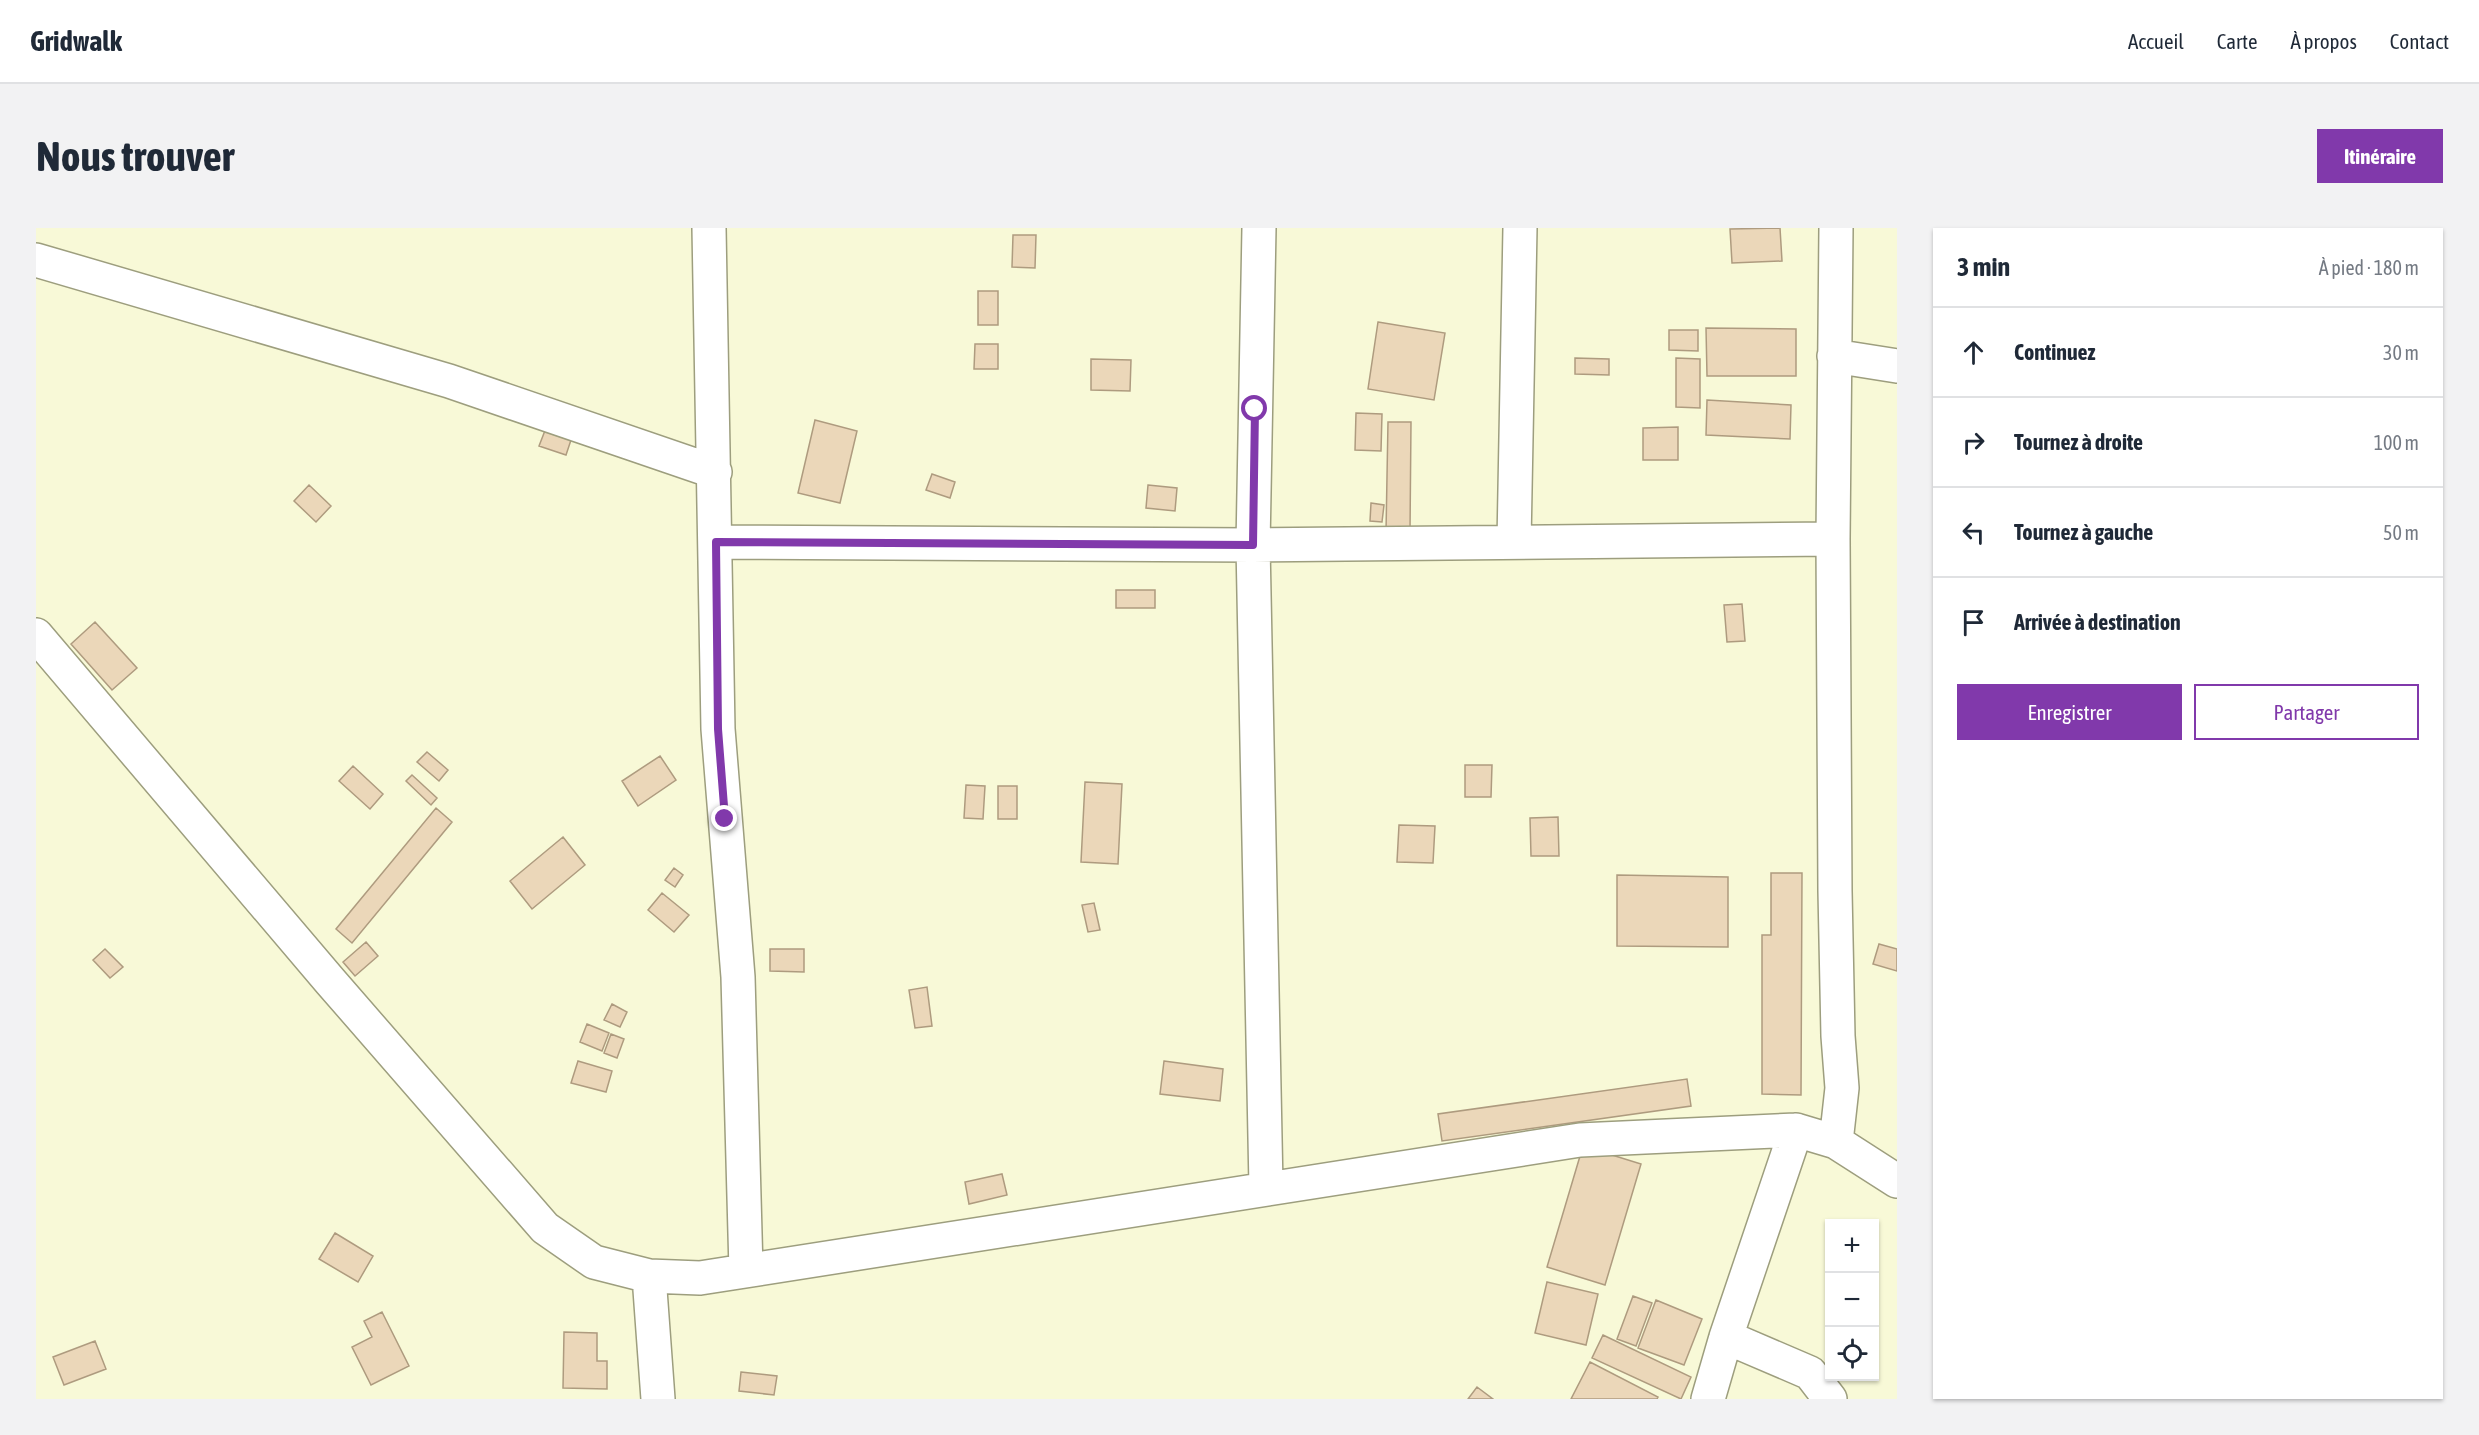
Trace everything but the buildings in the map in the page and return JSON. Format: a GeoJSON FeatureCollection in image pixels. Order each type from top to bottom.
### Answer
{"type":"FeatureCollection","features":[{"type":"Feature","properties":{"kind":"street"},"geometry":{"type":"LineString","coordinates":[[709,228],[718,729],[738,977],[746,1270]]}},
{"type":"Feature","properties":{"kind":"street"},"geometry":{"type":"LineString","coordinates":[[1258,228],[1253,545],[1266,1188]]}},
{"type":"Feature","properties":{"kind":"street"},"geometry":{"type":"LineString","coordinates":[[1514,542],[1520,228]]}},
{"type":"Feature","properties":{"kind":"street"},"geometry":{"type":"LineString","coordinates":[[1836,228],[1833,539],[1835,891],[1838,1036],[1842,1088],[1836,1142]]}},
{"type":"Feature","properties":{"kind":"street"},"geometry":{"type":"LineString","coordinates":[[36,260],[449,381],[714,472]]}},
{"type":"Feature","properties":{"kind":"street"},"geometry":{"type":"LineString","coordinates":[[1834,356],[1897,366]]}},
{"type":"Feature","properties":{"kind":"street"},"geometry":{"type":"LineString","coordinates":[[716,542],[1253,545],[1833,539]]}},
{"type":"Feature","properties":{"kind":"street"},"geometry":{"type":"LineString","coordinates":[[36,635],[330,981],[545,1228],[594,1262],[650,1276],[700,1278],[1580,1140],[1796,1130],[1836,1142],[1897,1181]]}},
{"type":"Feature","properties":{"kind":"street"},"geometry":{"type":"LineString","coordinates":[[1708,1399],[1726,1337],[1796,1130]]}},
{"type":"Feature","properties":{"kind":"street"},"geometry":{"type":"LineString","coordinates":[[650,1276],[658,1399]]}},
{"type":"Feature","properties":{"kind":"street"},"geometry":{"type":"LineString","coordinates":[[1726,1337],[1810,1373],[1830,1399]]}},
{"type":"Feature","properties":{"kind":"route"},"geometry":{"type":"LineString","coordinates":[[725,819],[718,729],[716,542],[1253,545],[1255,409]]}}]}
